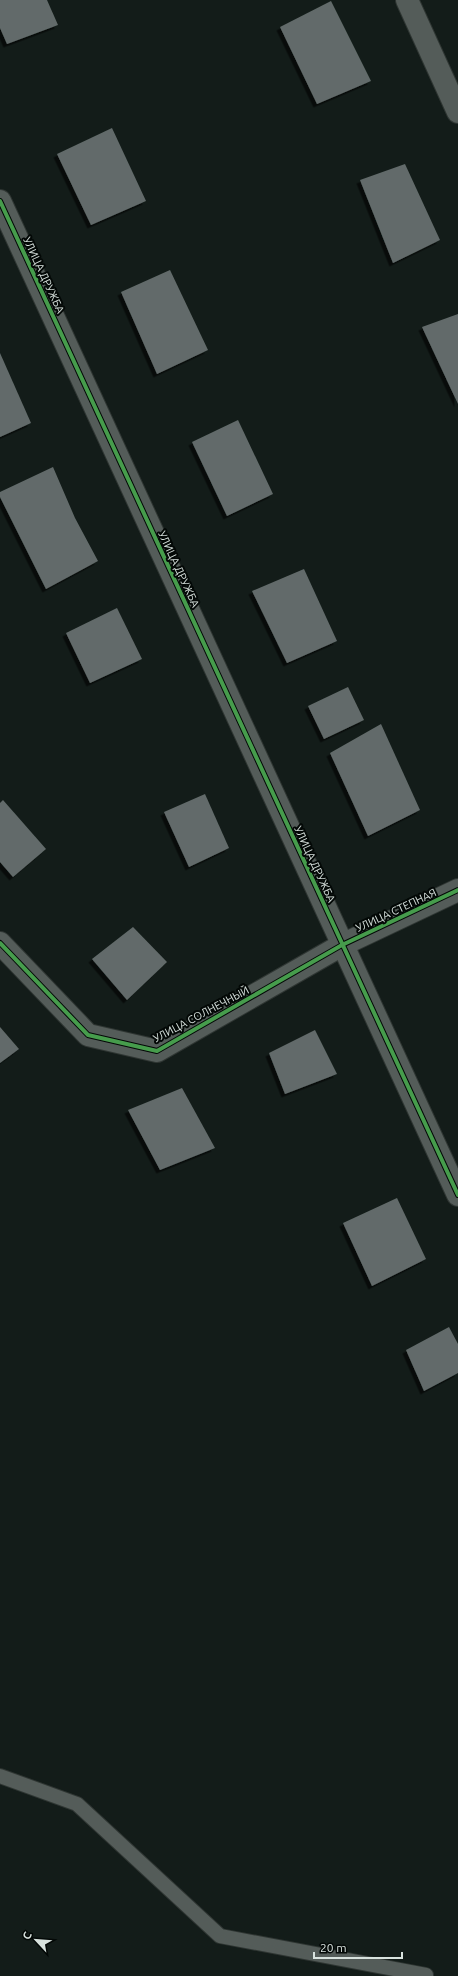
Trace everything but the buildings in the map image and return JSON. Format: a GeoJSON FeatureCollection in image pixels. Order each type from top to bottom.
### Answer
{"type":"FeatureCollection","features":[{"type":"Feature","properties":{"kind":"street"},"geometry":{"type":"LineString","coordinates":[[407,0],[458,112]]}},
{"type":"Feature","properties":{"kind":"street","name":"УЛИЦА ДРУЖБА"},"geometry":{"type":"LineString","coordinates":[[0,201],[458,1195]]}},
{"type":"Feature","properties":{"kind":"street","name":"УЛИЦА СТЕПНАЯ"},"geometry":{"type":"LineString","coordinates":[[342,946],[458,890]]}},
{"type":"Feature","properties":{"kind":"street","name":"УЛИЦА СОЛНЕЧНЫЙ"},"geometry":{"type":"LineString","coordinates":[[0,943],[88,1035],[157,1051],[342,946]]}},
{"type":"Feature","properties":{"kind":"lane"},"geometry":{"type":"LineString","coordinates":[[0,1776],[77,1804],[220,1936],[426,1974],[421,1976]]}},
{"type":"Feature","properties":{"kind":"cycle path"},"geometry":{"type":"LineString","coordinates":[[0,201],[458,1195]]}},
{"type":"Feature","properties":{"kind":"cycle path"},"geometry":{"type":"LineString","coordinates":[[0,943],[88,1035],[157,1051],[342,945],[458,890]]}}]}
